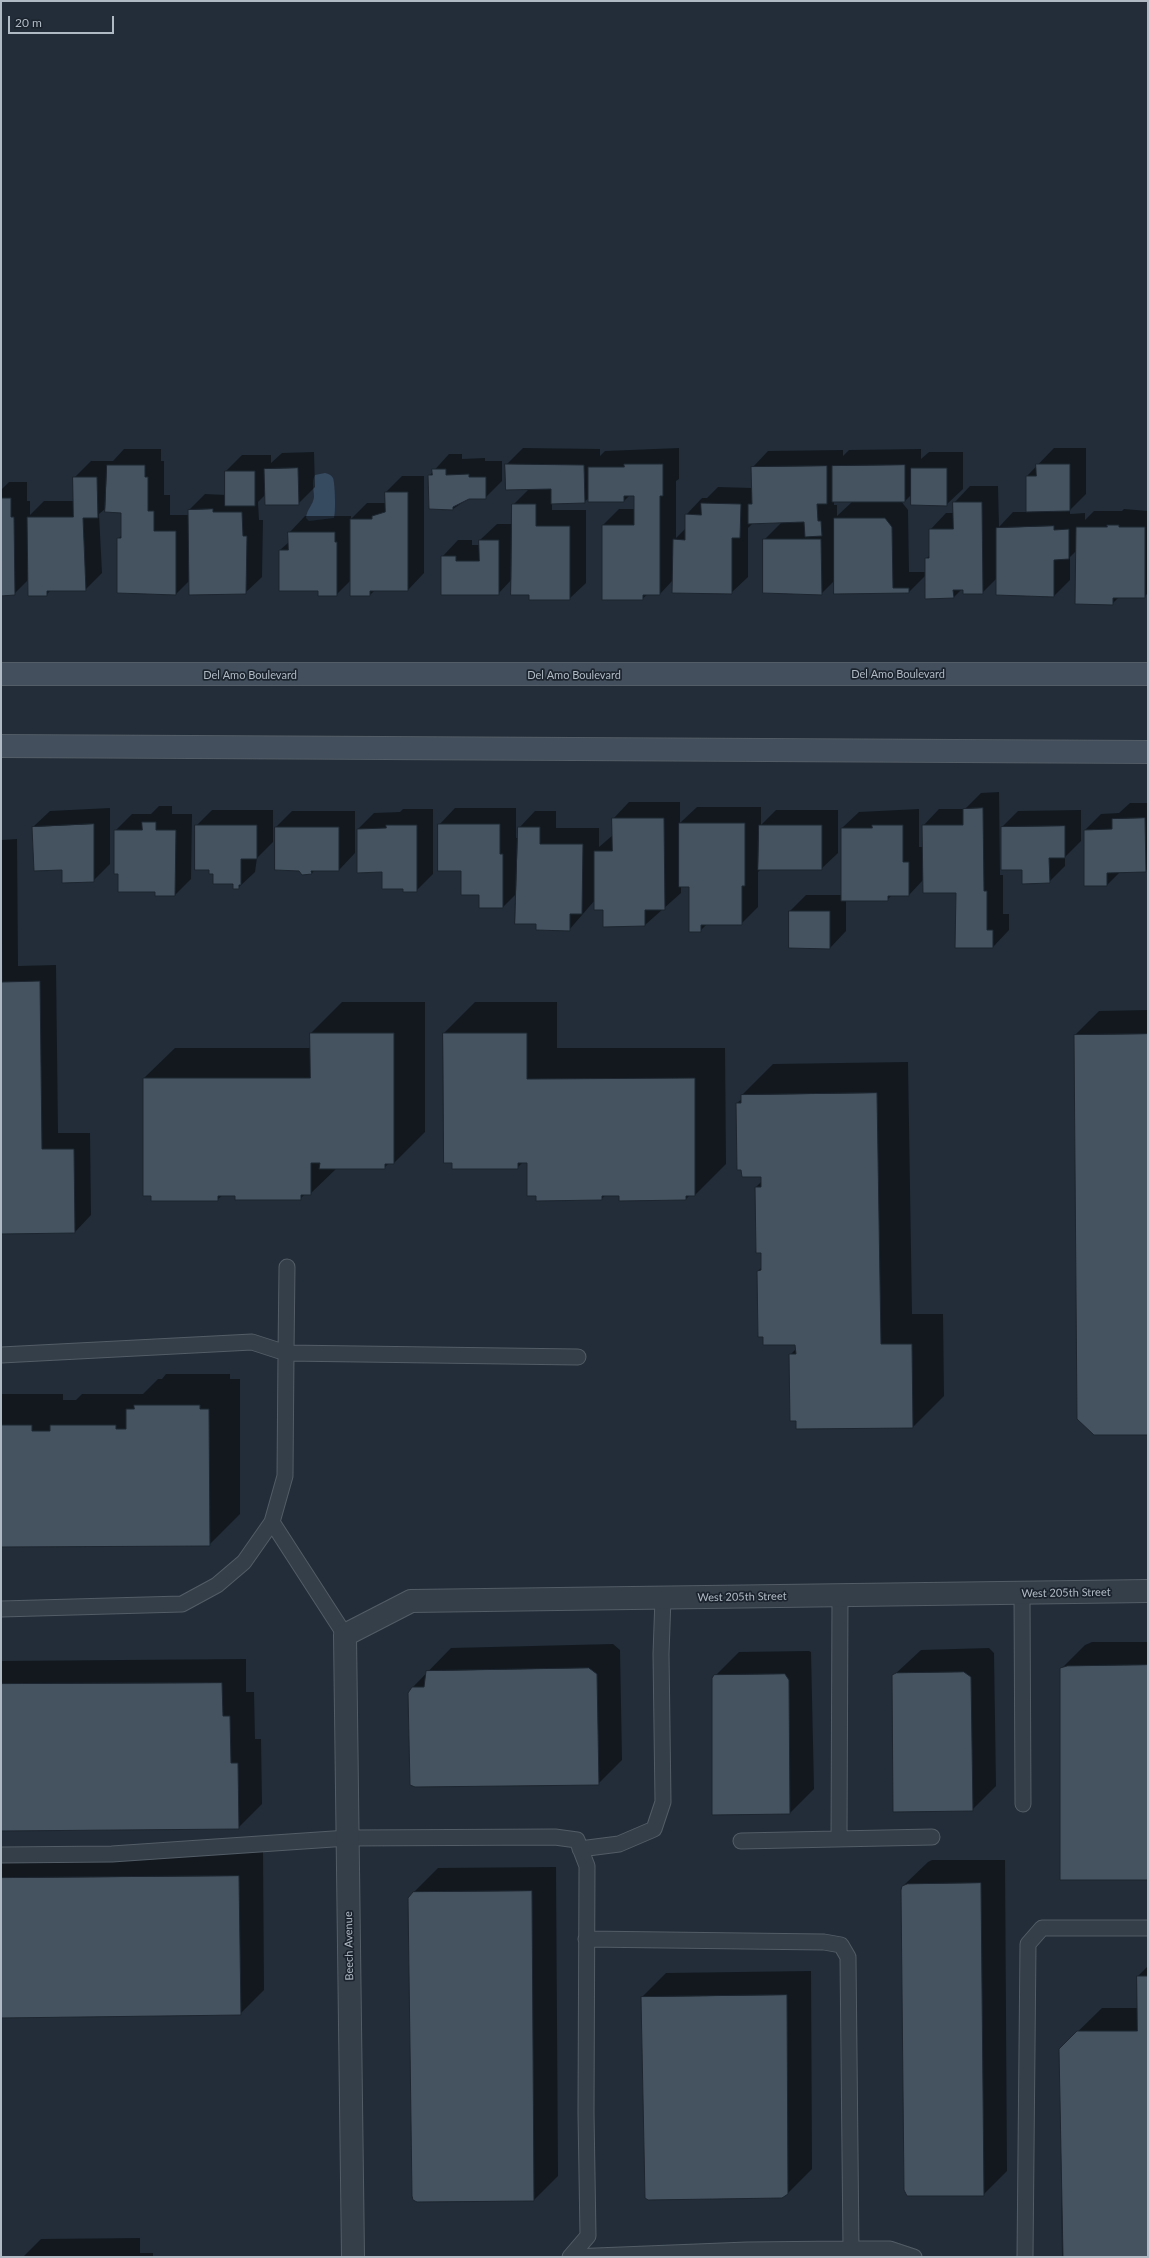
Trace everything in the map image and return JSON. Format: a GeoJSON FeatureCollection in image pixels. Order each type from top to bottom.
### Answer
{"type":"FeatureCollection","features":[{"type":"Feature","properties":{"kind":"main road","name":"Del Amo Boulevard"},"geometry":{"type":"LineString","coordinates":[[1,674],[1148,674]]}},
{"type":"Feature","properties":{"kind":"main road"},"geometry":{"type":"LineString","coordinates":[[1,746],[1148,752]]}},
{"type":"Feature","properties":{"kind":"street","name":"West 205th Street"},"geometry":{"type":"LineString","coordinates":[[345,1635],[411,1601],[1148,1591]]}},
{"type":"Feature","properties":{"kind":"street","name":"Beech Avenue"},"geometry":{"type":"LineString","coordinates":[[345,1635],[353,2257]]}},
{"type":"Feature","properties":{"kind":"lane"},"geometry":{"type":"LineString","coordinates":[[1,1609],[182,1604],[217,1585],[244,1562],[272,1522],[285,1476],[287,1267]]}},
{"type":"Feature","properties":{"kind":"lane"},"geometry":{"type":"LineString","coordinates":[[1,1355],[252,1342],[286,1353],[578,1356]]}},
{"type":"Feature","properties":{"kind":"lane"},"geometry":{"type":"LineString","coordinates":[[272,1522],[345,1635]]}},
{"type":"Feature","properties":{"kind":"lane"},"geometry":{"type":"LineString","coordinates":[[1022,1593],[1023,1804]]}},
{"type":"Feature","properties":{"kind":"lane"},"geometry":{"type":"LineString","coordinates":[[839,1839],[840,1596]]}},
{"type":"Feature","properties":{"kind":"lane"},"geometry":{"type":"LineString","coordinates":[[580,1849],[619,1844],[654,1829],[663,1802],[661,1654],[663,1598]]}},
{"type":"Feature","properties":{"kind":"lane"},"geometry":{"type":"LineString","coordinates":[[1,1855],[112,1854],[348,1838],[555,1837],[577,1840],[587,1866],[588,2236],[570,2257]]}},
{"type":"Feature","properties":{"kind":"lane"},"geometry":{"type":"LineString","coordinates":[[741,1841],[932,1837]]}},
{"type":"Feature","properties":{"kind":"lane"},"geometry":{"type":"LineString","coordinates":[[1025,2257],[1028,1944],[1042,1928],[1148,1928]]}},
{"type":"Feature","properties":{"kind":"lane"},"geometry":{"type":"LineString","coordinates":[[586,1939],[824,1942],[841,1945],[848,1957],[851,2249]]}},
{"type":"Feature","properties":{"kind":"lane"},"geometry":{"type":"LineString","coordinates":[[570,2257],[659,2255],[747,2250],[851,2249],[890,2249],[914,2257]]}},
{"type":"Feature","properties":{"kind":"water"},"geometry":{"type":"Polygon","coordinates":[[[325,473],[329,474],[334,481],[334,518],[309,521],[306,518],[314,497],[313,483],[315,475],[325,473]]]}},
{"type":"Feature","properties":{"kind":"building"},"geometry":{"type":"Polygon","coordinates":[[[505,464],[584,465],[585,503],[551,504],[551,489],[506,490],[505,464]]]}},
{"type":"Feature","properties":{"kind":"building"},"geometry":{"type":"Polygon","coordinates":[[[624,464],[663,464],[663,496],[660,496],[660,595],[643,595],[643,600],[602,600],[602,525],[634,525],[634,496],[624,496],[624,502],[588,502],[588,467],[624,467],[624,464]]]}},
{"type":"Feature","properties":{"kind":"building"},"geometry":{"type":"Polygon","coordinates":[[[1036,464],[1070,464],[1070,511],[1026,512],[1026,476],[1036,476],[1036,464]]]}},
{"type":"Feature","properties":{"kind":"building"},"geometry":{"type":"Polygon","coordinates":[[[107,465],[145,465],[145,477],[148,477],[148,511],[154,511],[154,531],[176,531],[176,595],[117,593],[117,538],[121,538],[121,513],[105,512],[107,465]]]}},
{"type":"Feature","properties":{"kind":"building"},"geometry":{"type":"Polygon","coordinates":[[[905,465],[905,502],[832,502],[832,466],[905,465]]]}},
{"type":"Feature","properties":{"kind":"building"},"geometry":{"type":"Polygon","coordinates":[[[827,466],[827,504],[817,504],[818,521],[821,521],[822,536],[805,537],[804,522],[748,524],[748,504],[752,504],[751,467],[827,466]]]}},
{"type":"Feature","properties":{"kind":"building"},"geometry":{"type":"Polygon","coordinates":[[[298,468],[299,505],[265,505],[264,469],[298,468]]]}},
{"type":"Feature","properties":{"kind":"building"},"geometry":{"type":"Polygon","coordinates":[[[911,468],[947,468],[947,506],[911,505],[911,468]]]}},
{"type":"Feature","properties":{"kind":"building"},"geometry":{"type":"Polygon","coordinates":[[[432,469],[446,469],[446,475],[469,474],[469,477],[486,477],[486,499],[469,499],[453,507],[453,510],[429,509],[428,475],[432,475],[432,469]]]}},
{"type":"Feature","properties":{"kind":"building"},"geometry":{"type":"Polygon","coordinates":[[[225,471],[255,471],[255,506],[225,506],[225,471]]]}},
{"type":"Feature","properties":{"kind":"building"},"geometry":{"type":"Polygon","coordinates":[[[73,477],[97,477],[98,518],[83,518],[86,591],[47,591],[47,596],[28,596],[27,517],[73,517],[73,477]]]}},
{"type":"Feature","properties":{"kind":"building"},"geometry":{"type":"Polygon","coordinates":[[[385,492],[408,492],[408,591],[370,591],[370,596],[350,596],[350,519],[372,519],[372,516],[385,512],[385,492]]]}},
{"type":"Feature","properties":{"kind":"building"},"geometry":{"type":"Polygon","coordinates":[[[1,498],[11,498],[11,517],[14,517],[15,595],[1,596],[1,498]]]}},
{"type":"Feature","properties":{"kind":"building"},"geometry":{"type":"Polygon","coordinates":[[[953,502],[982,502],[983,594],[963,594],[963,590],[953,590],[954,598],[925,599],[925,558],[929,558],[929,529],[953,529],[953,502]]]}},
{"type":"Feature","properties":{"kind":"building"},"geometry":{"type":"Polygon","coordinates":[[[701,503],[741,504],[740,538],[732,538],[732,594],[672,593],[673,539],[685,540],[685,514],[701,515],[701,503]]]}},
{"type":"Feature","properties":{"kind":"building"},"geometry":{"type":"Polygon","coordinates":[[[512,504],[536,504],[536,526],[570,526],[570,600],[529,600],[529,595],[511,595],[512,504]]]}},
{"type":"Feature","properties":{"kind":"building"},"geometry":{"type":"Polygon","coordinates":[[[213,509],[213,512],[242,512],[243,536],[247,536],[246,594],[189,595],[188,510],[213,509]]]}},
{"type":"Feature","properties":{"kind":"building"},"geometry":{"type":"Polygon","coordinates":[[[834,518],[885,518],[892,527],[893,588],[909,588],[909,593],[834,594],[834,518]]]}},
{"type":"Feature","properties":{"kind":"building"},"geometry":{"type":"Polygon","coordinates":[[[1107,525],[1119,525],[1119,527],[1145,527],[1145,598],[1113,598],[1113,605],[1075,604],[1076,527],[1107,527],[1107,525]]]}},
{"type":"Feature","properties":{"kind":"building"},"geometry":{"type":"Polygon","coordinates":[[[1054,526],[1054,530],[1069,529],[1069,559],[1054,560],[1054,597],[996,595],[996,528],[1054,526]]]}},
{"type":"Feature","properties":{"kind":"building"},"geometry":{"type":"Polygon","coordinates":[[[288,532],[335,532],[335,542],[337,542],[337,596],[318,596],[318,591],[279,591],[279,550],[288,550],[288,532]]]}},
{"type":"Feature","properties":{"kind":"building"},"geometry":{"type":"Polygon","coordinates":[[[763,539],[821,539],[822,595],[763,593],[763,539]]]}},
{"type":"Feature","properties":{"kind":"building"},"geometry":{"type":"Polygon","coordinates":[[[479,540],[499,540],[499,595],[441,595],[441,556],[456,556],[456,561],[479,561],[479,540]]]}},
{"type":"Feature","properties":{"kind":"building"},"geometry":{"type":"Polygon","coordinates":[[[983,808],[984,891],[987,891],[987,930],[993,930],[993,948],[955,948],[956,893],[923,893],[922,825],[963,825],[963,809],[983,808]]]}},
{"type":"Feature","properties":{"kind":"building"},"geometry":{"type":"Polygon","coordinates":[[[612,818],[664,818],[665,910],[645,910],[645,926],[603,927],[603,910],[594,910],[594,851],[612,851],[612,818]]]}},
{"type":"Feature","properties":{"kind":"building"},"geometry":{"type":"Polygon","coordinates":[[[1145,818],[1146,872],[1107,873],[1107,886],[1084,886],[1084,830],[1112,829],[1112,819],[1145,818]]]}},
{"type":"Feature","properties":{"kind":"building"},"geometry":{"type":"Polygon","coordinates":[[[142,822],[156,822],[156,830],[176,830],[175,896],[155,896],[155,892],[118,892],[118,874],[114,874],[114,830],[142,830],[142,822]]]}},
{"type":"Feature","properties":{"kind":"building"},"geometry":{"type":"Polygon","coordinates":[[[679,823],[745,823],[745,886],[742,886],[742,925],[701,925],[701,932],[689,932],[689,887],[679,887],[679,823]]]}},
{"type":"Feature","properties":{"kind":"building"},"geometry":{"type":"Polygon","coordinates":[[[94,824],[94,882],[62,883],[62,870],[34,871],[32,827],[94,824]]]}},
{"type":"Feature","properties":{"kind":"building"},"geometry":{"type":"Polygon","coordinates":[[[438,824],[500,824],[500,854],[503,854],[503,908],[479,908],[479,895],[461,895],[461,871],[438,871],[438,824]]]}},
{"type":"Feature","properties":{"kind":"building"},"geometry":{"type":"Polygon","coordinates":[[[195,825],[257,825],[257,859],[241,859],[241,885],[239,885],[239,889],[233,889],[233,884],[213,884],[213,874],[209,874],[209,870],[195,870],[195,825]]]}},
{"type":"Feature","properties":{"kind":"building"},"geometry":{"type":"Polygon","coordinates":[[[386,825],[417,825],[417,892],[403,892],[403,889],[382,889],[382,872],[357,873],[357,829],[386,828],[386,825]]]}},
{"type":"Feature","properties":{"kind":"building"},"geometry":{"type":"Polygon","coordinates":[[[759,825],[822,825],[822,870],[758,870],[759,825]]]}},
{"type":"Feature","properties":{"kind":"building"},"geometry":{"type":"Polygon","coordinates":[[[872,825],[903,825],[903,862],[909,862],[909,896],[888,896],[888,901],[841,901],[841,828],[872,828],[872,825]]]}},
{"type":"Feature","properties":{"kind":"building"},"geometry":{"type":"Polygon","coordinates":[[[1065,826],[1065,858],[1049,858],[1050,883],[1022,884],[1022,870],[1001,870],[1001,827],[1065,826]]]}},
{"type":"Feature","properties":{"kind":"building"},"geometry":{"type":"Polygon","coordinates":[[[275,827],[339,827],[339,871],[311,871],[312,874],[302,875],[299,871],[275,870],[275,827]]]}},
{"type":"Feature","properties":{"kind":"building"},"geometry":{"type":"Polygon","coordinates":[[[518,827],[540,827],[540,844],[583,844],[582,914],[570,914],[570,931],[536,930],[536,924],[515,924],[518,827]]]}},
{"type":"Feature","properties":{"kind":"building"},"geometry":{"type":"Polygon","coordinates":[[[1,890],[2,982],[40,981],[42,1149],[74,1149],[75,1233],[1,1234],[1,890]]]}},
{"type":"Feature","properties":{"kind":"building"},"geometry":{"type":"Polygon","coordinates":[[[789,911],[830,911],[830,949],[789,948],[789,911]]]}},
{"type":"Feature","properties":{"kind":"building"},"geometry":{"type":"Polygon","coordinates":[[[310,1033],[394,1033],[394,1164],[385,1164],[385,1169],[319,1169],[320,1163],[311,1163],[311,1195],[301,1195],[301,1200],[235,1200],[235,1196],[218,1196],[218,1201],[151,1201],[151,1196],[143,1196],[143,1078],[310,1078],[310,1033]]]}},
{"type":"Feature","properties":{"kind":"building"},"geometry":{"type":"Polygon","coordinates":[[[443,1033],[527,1033],[527,1079],[695,1078],[695,1196],[686,1196],[686,1200],[619,1201],[619,1196],[602,1196],[602,1200],[536,1201],[536,1196],[527,1196],[527,1163],[518,1163],[518,1169],[452,1169],[452,1163],[444,1163],[443,1033]]]}},
{"type":"Feature","properties":{"kind":"building"},"geometry":{"type":"Polygon","coordinates":[[[1148,1034],[1148,1435],[1094,1435],[1077,1419],[1074,1035],[1148,1034]]]}},
{"type":"Feature","properties":{"kind":"building"},"geometry":{"type":"Polygon","coordinates":[[[877,1093],[881,1344],[912,1344],[913,1428],[796,1429],[796,1421],[790,1421],[789,1354],[796,1354],[795,1345],[763,1345],[763,1337],[758,1337],[757,1271],[761,1270],[761,1253],[756,1253],[755,1187],[761,1187],[761,1177],[742,1177],[741,1170],[737,1170],[736,1103],[741,1103],[741,1095],[877,1093]]]}},
{"type":"Feature","properties":{"kind":"building"},"geometry":{"type":"Polygon","coordinates":[[[134,1405],[200,1405],[200,1409],[209,1409],[210,1546],[1,1547],[1,1425],[32,1425],[32,1431],[50,1431],[50,1425],[116,1425],[116,1429],[126,1429],[126,1409],[134,1409],[134,1405]]]}},
{"type":"Feature","properties":{"kind":"building"},"geometry":{"type":"Polygon","coordinates":[[[1148,1665],[1148,1880],[1060,1880],[1060,1668],[1067,1666],[1148,1665]]]}},
{"type":"Feature","properties":{"kind":"building"},"geometry":{"type":"Polygon","coordinates":[[[589,1668],[597,1674],[599,1785],[415,1787],[410,1785],[408,1693],[412,1687],[424,1687],[426,1671],[589,1668]]]}},
{"type":"Feature","properties":{"kind":"building"},"geometry":{"type":"Polygon","coordinates":[[[964,1672],[971,1677],[973,1811],[893,1812],[892,1675],[896,1673],[964,1672]]]}},
{"type":"Feature","properties":{"kind":"building"},"geometry":{"type":"Polygon","coordinates":[[[785,1674],[789,1680],[790,1814],[712,1815],[712,1678],[714,1675],[785,1674]]]}},
{"type":"Feature","properties":{"kind":"building"},"geometry":{"type":"Polygon","coordinates":[[[222,1683],[223,1716],[230,1716],[231,1763],[238,1763],[239,1829],[1,1831],[1,1684],[222,1683]]]}},
{"type":"Feature","properties":{"kind":"building"},"geometry":{"type":"Polygon","coordinates":[[[239,1876],[241,2015],[1,2018],[1,1878],[239,1876]]]}},
{"type":"Feature","properties":{"kind":"building"},"geometry":{"type":"Polygon","coordinates":[[[981,1883],[984,2196],[907,2196],[904,2190],[901,1890],[902,1886],[907,1884],[981,1883]]]}},
{"type":"Feature","properties":{"kind":"building"},"geometry":{"type":"Polygon","coordinates":[[[532,1891],[534,2201],[417,2202],[413,2200],[412,2196],[408,1898],[413,1892],[532,1891]]]}},
{"type":"Feature","properties":{"kind":"building"},"geometry":{"type":"Polygon","coordinates":[[[1137,1976],[1148,1976],[1148,2257],[1063,2257],[1059,2049],[1077,2031],[1137,2031],[1137,1976]]]}},
{"type":"Feature","properties":{"kind":"building"},"geometry":{"type":"Polygon","coordinates":[[[787,1995],[788,2194],[782,2198],[648,2200],[645,2198],[641,1997],[787,1995]]]}}]}
